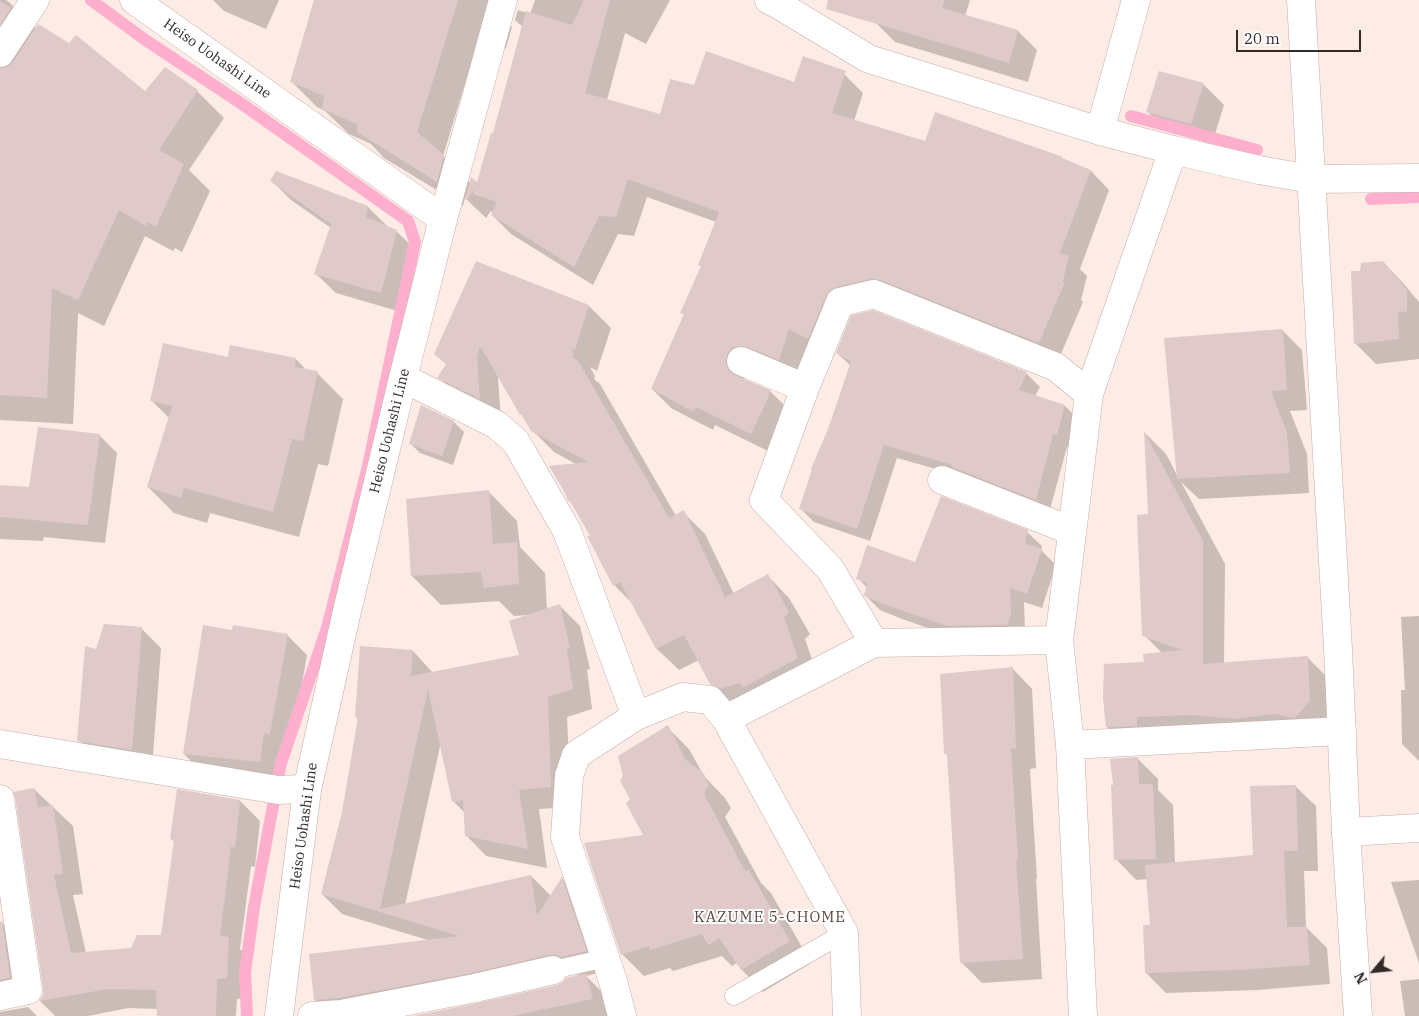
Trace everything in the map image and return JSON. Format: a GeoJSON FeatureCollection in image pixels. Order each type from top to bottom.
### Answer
{"type":"FeatureCollection","features":[{"type":"Feature","properties":{"kind":"street"},"geometry":{"type":"LineString","coordinates":[[0,53],[35,0]]}},
{"type":"Feature","properties":{"kind":"street","name":"Heiso Uohashi Line"},"geometry":{"type":"LineString","coordinates":[[134,0],[443,219],[349,601],[296,790],[279,1016]]}},
{"type":"Feature","properties":{"kind":"street"},"geometry":{"type":"LineString","coordinates":[[443,219],[504,0]]}},
{"type":"Feature","properties":{"kind":"street"},"geometry":{"type":"LineString","coordinates":[[768,0],[869,59],[1100,131],[1258,170],[1311,179],[1419,178]]}},
{"type":"Feature","properties":{"kind":"street"},"geometry":{"type":"LineString","coordinates":[[1100,131],[1136,0]]}},
{"type":"Feature","properties":{"kind":"street"},"geometry":{"type":"LineString","coordinates":[[1301,0],[1346,832],[1358,1016]]}},
{"type":"Feature","properties":{"kind":"street"},"geometry":{"type":"LineString","coordinates":[[1083,1016],[1070,745],[1059,640],[1089,394],[1173,150]]}},
{"type":"Feature","properties":{"kind":"street"},"geometry":{"type":"LineString","coordinates":[[874,643],[830,569],[764,500],[805,388],[840,302],[874,294],[1056,367],[1089,394]]}},
{"type":"Feature","properties":{"kind":"street"},"geometry":{"type":"LineString","coordinates":[[741,361],[805,388]]}},
{"type":"Feature","properties":{"kind":"street"},"geometry":{"type":"LineString","coordinates":[[403,378],[497,425],[516,442],[568,531],[636,716]]}},
{"type":"Feature","properties":{"kind":"street"},"geometry":{"type":"LineString","coordinates":[[942,480],[1072,531]]}},
{"type":"Feature","properties":{"kind":"street"},"geometry":{"type":"LineString","coordinates":[[726,719],[874,643],[1059,640]]}},
{"type":"Feature","properties":{"kind":"street"},"geometry":{"type":"LineString","coordinates":[[622,1016],[614,981],[565,837],[570,776],[576,755],[636,716],[683,697],[710,700],[726,719],[844,932],[847,1016]]}},
{"type":"Feature","properties":{"kind":"street"},"geometry":{"type":"LineString","coordinates":[[1070,745],[1342,731]]}},
{"type":"Feature","properties":{"kind":"street"},"geometry":{"type":"LineString","coordinates":[[0,744],[296,790]]}},
{"type":"Feature","properties":{"kind":"street"},"geometry":{"type":"LineString","coordinates":[[0,799],[28,990],[0,996]]}},
{"type":"Feature","properties":{"kind":"street"},"geometry":{"type":"LineString","coordinates":[[1346,832],[1419,828]]}},
{"type":"Feature","properties":{"kind":"street"},"geometry":{"type":"LineString","coordinates":[[312,1016],[351,1012],[475,988],[553,970]]}},
{"type":"Feature","properties":{"kind":"lane"},"geometry":{"type":"LineString","coordinates":[[734,996],[844,932]]}},
{"type":"Feature","properties":{"kind":"lane"},"geometry":{"type":"LineString","coordinates":[[553,970],[606,958]]}},
{"type":"Feature","properties":{"kind":"building"},"geometry":{"type":"Polygon","coordinates":[[[314,0],[458,0],[417,132],[444,155],[437,182],[357,132],[357,124],[322,109],[324,96],[290,82],[314,0]]]}},
{"type":"Feature","properties":{"kind":"building"},"geometry":{"type":"Polygon","coordinates":[[[584,0],[610,0],[585,93],[660,114],[670,79],[694,85],[706,51],[794,82],[803,56],[846,71],[832,113],[925,141],[935,112],[1063,157],[1091,170],[1060,253],[1069,256],[1063,281],[1065,282],[1039,343],[880,280],[870,279],[830,290],[808,339],[789,329],[779,360],[740,346],[732,348],[727,354],[726,362],[729,371],[770,390],[751,434],[696,407],[694,412],[651,389],[684,314],[680,313],[701,266],[698,265],[719,212],[628,179],[616,217],[599,216],[574,267],[491,215],[497,202],[473,194],[474,189],[467,200],[465,199],[471,177],[477,182],[491,133],[493,133],[526,11],[572,25],[584,0]]]}},
{"type":"Feature","properties":{"kind":"building"},"geometry":{"type":"Polygon","coordinates":[[[828,0],[945,0],[942,8],[1018,30],[1009,63],[826,9],[828,0]]]}},
{"type":"Feature","properties":{"kind":"building"},"geometry":{"type":"Polygon","coordinates":[[[0,1],[11,8],[0,25],[0,1]]]}},
{"type":"Feature","properties":{"kind":"building"},"geometry":{"type":"Polygon","coordinates":[[[38,24],[69,43],[76,35],[145,91],[165,67],[198,90],[159,150],[184,164],[156,227],[148,222],[146,226],[119,210],[78,300],[52,288],[47,398],[0,395],[0,68],[7,67],[13,62],[38,24]]]}},
{"type":"Feature","properties":{"kind":"building"},"geometry":{"type":"Polygon","coordinates":[[[1159,71],[1204,83],[1191,124],[1146,112],[1159,71]]]}},
{"type":"Feature","properties":{"kind":"building"},"geometry":{"type":"Polygon","coordinates":[[[276,171],[368,206],[366,217],[397,230],[381,293],[314,274],[331,224],[270,181],[276,171]]]}},
{"type":"Feature","properties":{"kind":"building"},"geometry":{"type":"Polygon","coordinates":[[[476,261],[589,305],[575,350],[570,347],[574,354],[573,357],[578,361],[669,518],[684,510],[725,597],[768,574],[789,612],[784,617],[798,658],[744,687],[739,683],[720,689],[710,684],[684,635],[656,649],[620,582],[613,586],[587,536],[590,536],[549,466],[588,462],[531,431],[480,346],[477,357],[480,399],[437,378],[446,364],[434,354],[476,261]]]}},
{"type":"Feature","properties":{"kind":"building"},"geometry":{"type":"Polygon","coordinates":[[[1383,261],[1407,290],[1407,311],[1398,313],[1399,339],[1354,344],[1351,271],[1360,271],[1361,263],[1383,261]]]}},
{"type":"Feature","properties":{"kind":"building"},"geometry":{"type":"Polygon","coordinates":[[[873,310],[1027,372],[1019,390],[1065,405],[1057,435],[1053,434],[1036,500],[952,467],[953,465],[884,445],[857,529],[799,509],[811,469],[828,429],[851,361],[836,353],[851,315],[873,310]]]}},
{"type":"Feature","properties":{"kind":"building"},"geometry":{"type":"Polygon","coordinates":[[[1283,329],[1287,390],[1271,391],[1287,433],[1290,473],[1177,479],[1164,338],[1283,329]]]}},
{"type":"Feature","properties":{"kind":"building"},"geometry":{"type":"Polygon","coordinates":[[[163,343],[228,357],[230,345],[296,358],[295,367],[318,371],[303,441],[292,439],[273,512],[184,488],[181,498],[147,487],[172,406],[150,401],[163,343]]]}},
{"type":"Feature","properties":{"kind":"building"},"geometry":{"type":"Polygon","coordinates":[[[421,405],[454,421],[442,456],[409,444],[421,405]]]}},
{"type":"Feature","properties":{"kind":"building"},"geometry":{"type":"Polygon","coordinates":[[[38,427],[100,434],[88,525],[0,517],[0,485],[29,487],[38,427]]]}},
{"type":"Feature","properties":{"kind":"building"},"geometry":{"type":"Polygon","coordinates":[[[1144,431],[1203,541],[1203,664],[1308,656],[1310,701],[1295,718],[1275,714],[1233,719],[1192,715],[1137,717],[1137,726],[1106,727],[1103,698],[1104,664],[1144,662],[1143,654],[1182,650],[1142,636],[1137,515],[1148,514],[1144,431]]]}},
{"type":"Feature","properties":{"kind":"building"},"geometry":{"type":"Polygon","coordinates":[[[489,490],[493,544],[517,542],[519,584],[484,588],[481,572],[411,576],[406,499],[489,490]]]}},
{"type":"Feature","properties":{"kind":"building"},"geometry":{"type":"Polygon","coordinates":[[[941,496],[1028,530],[1025,543],[1042,549],[1027,594],[1010,588],[1011,614],[1007,625],[947,626],[864,596],[867,583],[856,579],[867,545],[915,562],[941,496]]]}},
{"type":"Feature","properties":{"kind":"building"},"geometry":{"type":"Polygon","coordinates":[[[560,604],[570,648],[567,650],[573,689],[548,697],[551,787],[519,790],[528,849],[465,836],[463,800],[452,802],[428,689],[380,909],[531,875],[537,916],[562,877],[587,951],[561,957],[549,955],[472,973],[339,998],[314,1000],[309,954],[459,936],[321,894],[342,812],[358,717],[355,717],[360,646],[413,650],[411,676],[519,655],[509,621],[560,604]]]}},
{"type":"Feature","properties":{"kind":"building"},"geometry":{"type":"Polygon","coordinates":[[[104,624],[142,627],[132,750],[77,741],[85,646],[96,649],[104,624]]]}},
{"type":"Feature","properties":{"kind":"building"},"geometry":{"type":"Polygon","coordinates":[[[203,625],[232,630],[233,625],[288,634],[270,734],[264,733],[260,762],[183,754],[203,625]]]}},
{"type":"Feature","properties":{"kind":"building"},"geometry":{"type":"Polygon","coordinates":[[[1013,667],[1016,748],[1011,749],[1023,959],[960,963],[947,754],[944,754],[940,674],[1013,667]]]}},
{"type":"Feature","properties":{"kind":"building"},"geometry":{"type":"Polygon","coordinates":[[[668,725],[685,759],[704,774],[709,785],[704,794],[745,871],[749,870],[790,941],[741,970],[719,938],[709,945],[701,934],[650,950],[649,946],[621,955],[584,843],[643,835],[626,803],[630,799],[620,781],[623,776],[618,756],[668,725]]]}},
{"type":"Feature","properties":{"kind":"building"},"geometry":{"type":"Polygon","coordinates":[[[1138,757],[1139,784],[1153,784],[1156,859],[1114,860],[1111,785],[1113,785],[1110,759],[1138,757]]]}},
{"type":"Feature","properties":{"kind":"building"},"geometry":{"type":"Polygon","coordinates":[[[1296,785],[1298,851],[1284,851],[1287,927],[1307,927],[1310,965],[1145,973],[1143,925],[1150,925],[1145,865],[1253,855],[1250,786],[1296,785]]]}},
{"type":"Feature","properties":{"kind":"building"},"geometry":{"type":"Polygon","coordinates":[[[34,788],[38,807],[53,805],[63,874],[54,875],[71,953],[131,948],[137,935],[161,935],[174,840],[170,839],[177,789],[240,800],[235,848],[231,846],[220,936],[229,937],[227,978],[217,979],[216,1016],[157,1016],[156,990],[108,989],[39,1001],[43,995],[43,988],[13,792],[34,788]]]}},
{"type":"Feature","properties":{"kind":"building"},"geometry":{"type":"Polygon","coordinates":[[[2,921],[10,978],[0,980],[0,922],[2,921]]]}},
{"type":"Feature","properties":{"kind":"building"},"geometry":{"type":"Polygon","coordinates":[[[586,973],[593,999],[512,1016],[413,1016],[557,985],[566,978],[586,973]]]}},
{"type":"Feature","properties":{"kind":"waterway"},"geometry":{"type":"LineString","coordinates":[[91,0],[144,39],[242,104],[408,221],[415,242],[368,466],[327,628],[281,763],[254,907],[245,973],[247,1016]]}},
{"type":"Feature","properties":{"kind":"waterway"},"geometry":{"type":"LineString","coordinates":[[1131,116],[1257,150]]}},
{"type":"Feature","properties":{"kind":"waterway"},"geometry":{"type":"LineString","coordinates":[[1371,199],[1419,197]]}},
{"type":"Feature","properties":{"kind":"district","name":"KAZUME 5-CHOME"},"geometry":{"type":"Point","coordinates":[770,918]}}]}
